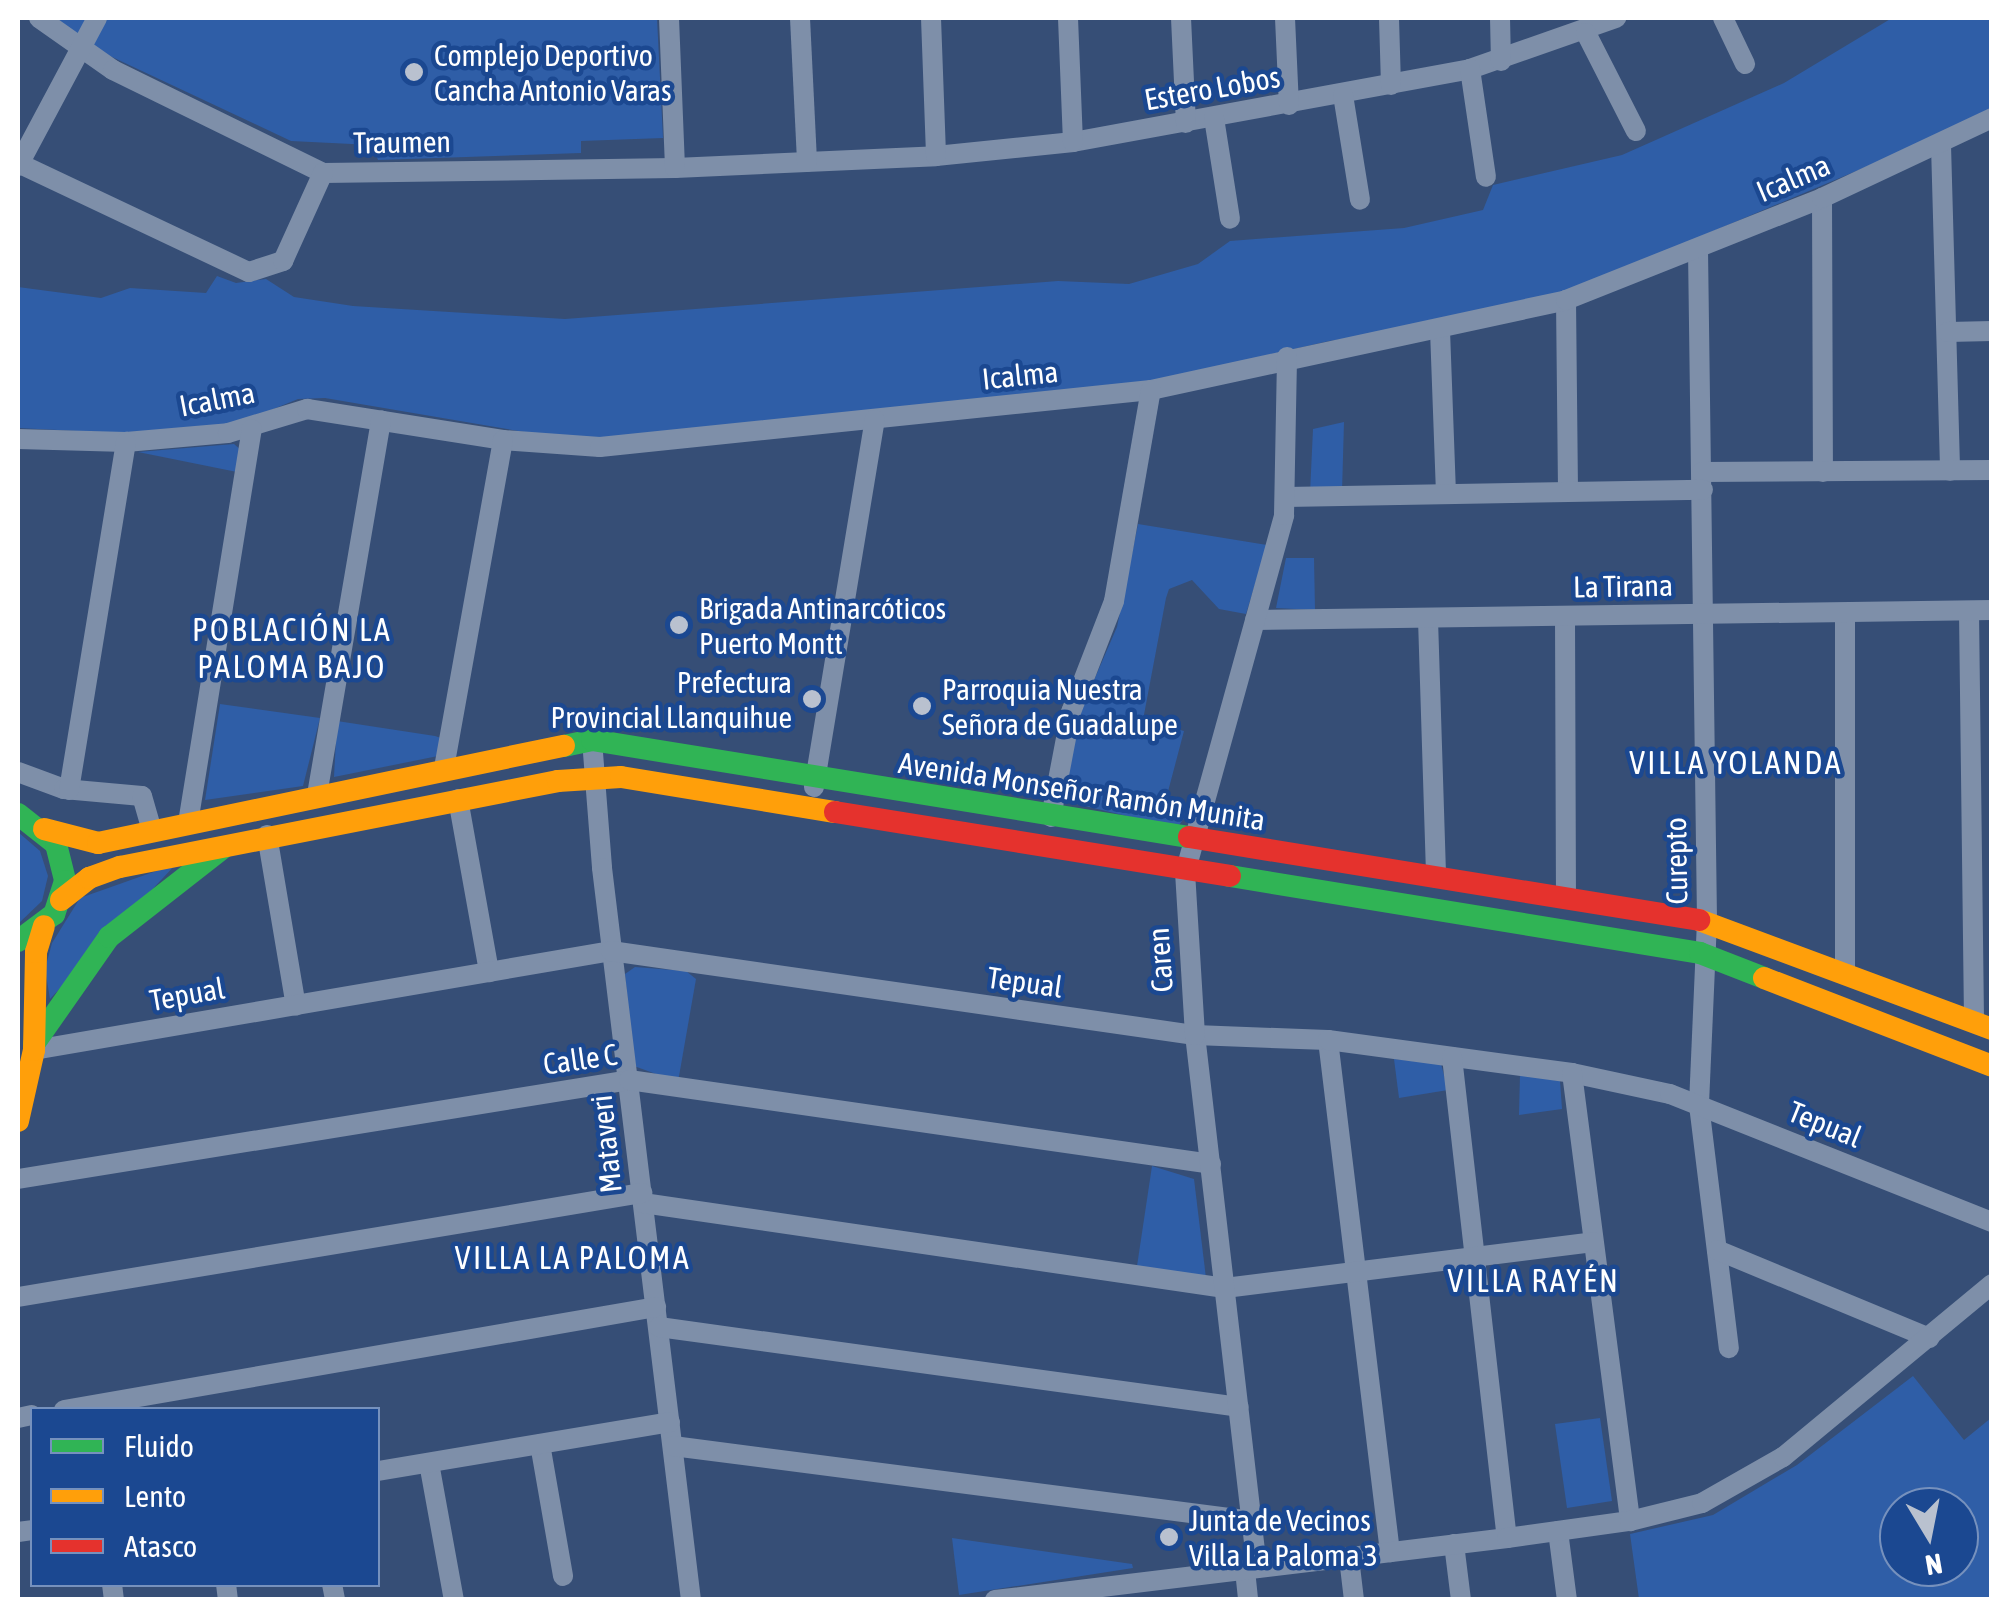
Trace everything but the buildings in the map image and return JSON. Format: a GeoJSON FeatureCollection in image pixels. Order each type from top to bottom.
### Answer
{"type":"FeatureCollection","features":[{"type":"Feature","properties":{"kind":"main road","name":"Avenida Monseñor Ramón Munita"},"geometry":{"type":"LineString","coordinates":[[18,814],[44,829],[98,843],[592,740],[1707,921],[1983,1025]]}},
{"type":"Feature","properties":{"kind":"main road","name":"Avenida Monseñor Ramón Munita"},"geometry":{"type":"LineString","coordinates":[[61,900],[107,870],[267,835],[594,776],[1706,954],[1992,1066]]}},
{"type":"Feature","properties":{"kind":"main road"},"geometry":{"type":"LineString","coordinates":[[18,1122],[34,1047],[36,952],[44,926],[61,900],[63,862],[44,829]]}},
{"type":"Feature","properties":{"kind":"main road","name":"Avenida Monseñor Ramón Munita"},"geometry":{"type":"LineString","coordinates":[[34,1047],[117,929],[230,843]]}},
{"type":"Feature","properties":{"kind":"main road"},"geometry":{"type":"LineString","coordinates":[[18,941],[44,926]]}},
{"type":"Feature","properties":{"kind":"street","name":"Traumen"},"geometry":{"type":"LineString","coordinates":[[39,18],[84,50],[322,173],[676,168],[807,162]]}},
{"type":"Feature","properties":{"kind":"street"},"geometry":{"type":"LineString","coordinates":[[96,18],[84,50],[18,164],[238,269],[259,272],[283,261],[322,173]]}},
{"type":"Feature","properties":{"kind":"street"},"geometry":{"type":"LineString","coordinates":[[669,18],[676,168]]}},
{"type":"Feature","properties":{"kind":"street"},"geometry":{"type":"LineString","coordinates":[[800,18],[807,162]]}},
{"type":"Feature","properties":{"kind":"street"},"geometry":{"type":"LineString","coordinates":[[931,18],[936,156]]}},
{"type":"Feature","properties":{"kind":"street"},"geometry":{"type":"LineString","coordinates":[[1068,18],[1073,142]]}},
{"type":"Feature","properties":{"kind":"street"},"geometry":{"type":"LineString","coordinates":[[1181,18],[1186,123]]}},
{"type":"Feature","properties":{"kind":"street"},"geometry":{"type":"LineString","coordinates":[[1285,18],[1290,104]]}},
{"type":"Feature","properties":{"kind":"street"},"geometry":{"type":"LineString","coordinates":[[1389,18],[1391,86]]}},
{"type":"Feature","properties":{"kind":"street"},"geometry":{"type":"LineString","coordinates":[[1500,18],[1502,61]]}},
{"type":"Feature","properties":{"kind":"street"},"geometry":{"type":"LineString","coordinates":[[1724,18],[1746,64]]}},
{"type":"Feature","properties":{"kind":"street","name":"Estero Lobos"},"geometry":{"type":"LineString","coordinates":[[807,162],[936,156],[1073,142],[1186,123],[1470,69],[1586,33],[1611,19]]}},
{"type":"Feature","properties":{"kind":"street"},"geometry":{"type":"LineString","coordinates":[[1586,33],[1636,131]]}},
{"type":"Feature","properties":{"kind":"street"},"geometry":{"type":"LineString","coordinates":[[1470,69],[1486,177]]}},
{"type":"Feature","properties":{"kind":"street"},"geometry":{"type":"LineString","coordinates":[[1342,95],[1360,200]]}},
{"type":"Feature","properties":{"kind":"street"},"geometry":{"type":"LineString","coordinates":[[1214,118],[1230,219]]}},
{"type":"Feature","properties":{"kind":"street","name":"Icalma"},"geometry":{"type":"LineString","coordinates":[[18,439],[126,442],[252,429],[306,409],[504,440],[600,447],[1150,390],[1288,357],[1440,330],[1566,300],[1822,198],[1992,118]]}},
{"type":"Feature","properties":{"kind":"street"},"geometry":{"type":"LineString","coordinates":[[1940,145],[1950,470]]}},
{"type":"Feature","properties":{"kind":"street"},"geometry":{"type":"LineString","coordinates":[[1822,198],[1822,472]]}},
{"type":"Feature","properties":{"kind":"street","name":"Curepto"},"geometry":{"type":"LineString","coordinates":[[1698,250],[1707,921],[1699,1106],[1729,1348]]}},
{"type":"Feature","properties":{"kind":"street"},"geometry":{"type":"LineString","coordinates":[[1566,300],[1568,492]]}},
{"type":"Feature","properties":{"kind":"street"},"geometry":{"type":"LineString","coordinates":[[1440,330],[1446,493]]}},
{"type":"Feature","properties":{"kind":"street"},"geometry":{"type":"LineString","coordinates":[[1948,332],[1992,332]]}},
{"type":"Feature","properties":{"kind":"street","name":"Caren"},"geometry":{"type":"LineString","coordinates":[[1248,1600],[1252,1522],[1195,1035],[1185,873],[1286,497],[1288,357]]}},
{"type":"Feature","properties":{"kind":"street"},"geometry":{"type":"LineString","coordinates":[[1051,816],[1071,712],[1114,601],[1150,390]]}},
{"type":"Feature","properties":{"kind":"street"},"geometry":{"type":"LineString","coordinates":[[317,795],[381,420]]}},
{"type":"Feature","properties":{"kind":"street"},"geometry":{"type":"LineString","coordinates":[[810,809],[875,420]]}},
{"type":"Feature","properties":{"kind":"street"},"geometry":{"type":"LineString","coordinates":[[188,823],[252,429]]}},
{"type":"Feature","properties":{"kind":"street"},"geometry":{"type":"LineString","coordinates":[[444,768],[504,440]]}},
{"type":"Feature","properties":{"kind":"street"},"geometry":{"type":"LineString","coordinates":[[69,790],[126,442]]}},
{"type":"Feature","properties":{"kind":"street"},"geometry":{"type":"LineString","coordinates":[[1286,497],[1568,492],[1822,472],[1992,470]]}},
{"type":"Feature","properties":{"kind":"street","name":"La Tirana"},"geometry":{"type":"LineString","coordinates":[[1255,620],[1992,610]]}},
{"type":"Feature","properties":{"kind":"street"},"geometry":{"type":"LineString","coordinates":[[1969,611],[1982,791],[1983,1025]]}},
{"type":"Feature","properties":{"kind":"street"},"geometry":{"type":"LineString","coordinates":[[1845,612],[1845,973]]}},
{"type":"Feature","properties":{"kind":"street"},"geometry":{"type":"LineString","coordinates":[[1564,617],[1566,899]]}},
{"type":"Feature","properties":{"kind":"street"},"geometry":{"type":"LineString","coordinates":[[1428,619],[1436,878]]}},
{"type":"Feature","properties":{"kind":"street","name":"Mataveri"},"geometry":{"type":"LineString","coordinates":[[592,740],[612,951],[691,1600]]}},
{"type":"Feature","properties":{"kind":"street"},"geometry":{"type":"LineString","coordinates":[[18,772],[69,790],[142,796],[152,832]]}},
{"type":"Feature","properties":{"kind":"street"},"geometry":{"type":"LineString","coordinates":[[458,800],[489,972]]}},
{"type":"Feature","properties":{"kind":"street"},"geometry":{"type":"LineString","coordinates":[[267,835],[296,1006]]}},
{"type":"Feature","properties":{"kind":"street","name":"Tepual"},"geometry":{"type":"LineString","coordinates":[[34,1047],[612,951],[1195,1035],[1328,1040],[1572,1073],[1699,1106],[1992,1222]]}},
{"type":"Feature","properties":{"kind":"street"},"geometry":{"type":"LineString","coordinates":[[1328,1040],[1390,1552]]}},
{"type":"Feature","properties":{"kind":"street"},"geometry":{"type":"LineString","coordinates":[[1452,1057],[1506,1538]]}},
{"type":"Feature","properties":{"kind":"street"},"geometry":{"type":"LineString","coordinates":[[1572,1073],[1630,1521]]}},
{"type":"Feature","properties":{"kind":"street","name":"Calle C"},"geometry":{"type":"LineString","coordinates":[[18,1179],[630,1080],[1211,1164]]}},
{"type":"Feature","properties":{"kind":"street"},"geometry":{"type":"LineString","coordinates":[[18,1297],[642,1198],[1225,1288],[1594,1242]]}},
{"type":"Feature","properties":{"kind":"street"},"geometry":{"type":"LineString","coordinates":[[1717,1250],[1929,1338]]}},
{"type":"Feature","properties":{"kind":"street"},"geometry":{"type":"LineString","coordinates":[[995,1600],[1558,1531],[1630,1521],[1702,1503],[1745,1481],[1992,1284]]}},
{"type":"Feature","properties":{"kind":"street"},"geometry":{"type":"LineString","coordinates":[[83,1407],[658,1317],[1239,1407]]}},
{"type":"Feature","properties":{"kind":"street"},"geometry":{"type":"LineString","coordinates":[[380,1471],[670,1422]]}},
{"type":"Feature","properties":{"kind":"street"},"geometry":{"type":"LineString","coordinates":[[540,1444],[563,1576]]}},
{"type":"Feature","properties":{"kind":"street"},"geometry":{"type":"LineString","coordinates":[[673,1446],[1252,1522]]}},
{"type":"Feature","properties":{"kind":"street"},"geometry":{"type":"LineString","coordinates":[[430,1463],[454,1600]]}},
{"type":"Feature","properties":{"kind":"street"},"geometry":{"type":"LineString","coordinates":[[1558,1531],[1567,1600]]}},
{"type":"Feature","properties":{"kind":"street"},"geometry":{"type":"LineString","coordinates":[[1454,1544],[1460,1600]]}},
{"type":"Feature","properties":{"kind":"street"},"geometry":{"type":"LineString","coordinates":[[1349,1558],[1354,1600]]}},
{"type":"Feature","properties":{"kind":"shaded area","name":"Complejo Deportivo Cancha Antonio Varas"},"geometry":{"type":"Polygon","coordinates":[[[53,18],[657,18],[663,138],[581,141],[581,153],[378,160],[372,145],[291,141],[110,56],[53,18]]]}},
{"type":"Feature","properties":{"kind":"shaded area"},"geometry":{"type":"Polygon","coordinates":[[[1892,18],[1991,18],[1991,108],[1937,137],[1583,286],[1437,325],[1329,341],[1150,382],[577,441],[325,398],[298,399],[237,424],[118,433],[18,428],[18,287],[101,298],[130,288],[206,293],[217,276],[236,283],[266,279],[294,297],[353,306],[565,319],[1058,281],[1129,284],[1198,264],[1230,241],[1404,228],[1483,210],[1493,185],[1622,155],[1784,83],[1892,18]]]}},
{"type":"Feature","properties":{"kind":"shaded area"},"geometry":{"type":"Polygon","coordinates":[[[1344,422],[1342,492],[1310,493],[1313,429],[1344,422]]]}},
{"type":"Feature","properties":{"kind":"shaded area"},"geometry":{"type":"Polygon","coordinates":[[[234,444],[241,450],[237,472],[138,452],[234,444]]]}},
{"type":"Feature","properties":{"kind":"shaded area"},"geometry":{"type":"Polygon","coordinates":[[[1138,524],[1267,545],[1246,614],[1219,609],[1192,580],[1169,589],[1166,598],[1143,720],[1184,731],[1165,803],[1190,810],[1177,828],[1064,801],[1078,717],[1117,627],[1138,524]]]}},
{"type":"Feature","properties":{"kind":"shaded area"},"geometry":{"type":"Polygon","coordinates":[[[1286,558],[1314,558],[1315,610],[1276,608],[1286,558]]]}},
{"type":"Feature","properties":{"kind":"shaded area"},"geometry":{"type":"Polygon","coordinates":[[[220,704],[320,718],[303,786],[205,800],[220,704]]]}},
{"type":"Feature","properties":{"kind":"shaded area"},"geometry":{"type":"Polygon","coordinates":[[[337,721],[441,738],[438,756],[334,777],[337,721]]]}},
{"type":"Feature","properties":{"kind":"shaded area"},"geometry":{"type":"Polygon","coordinates":[[[18,832],[40,851],[48,876],[42,901],[18,924],[18,832]]]}},
{"type":"Feature","properties":{"kind":"shaded area"},"geometry":{"type":"Polygon","coordinates":[[[176,864],[50,999],[45,969],[52,943],[80,898],[176,864]]]}},
{"type":"Feature","properties":{"kind":"shaded area"},"geometry":{"type":"Polygon","coordinates":[[[635,967],[686,971],[696,979],[678,1082],[634,1066],[625,974],[635,967]]]}},
{"type":"Feature","properties":{"kind":"shaded area"},"geometry":{"type":"Polygon","coordinates":[[[1394,1059],[1441,1064],[1448,1090],[1399,1098],[1394,1059]]]}},
{"type":"Feature","properties":{"kind":"shaded area"},"geometry":{"type":"Polygon","coordinates":[[[1520,1075],[1560,1081],[1562,1109],[1519,1115],[1520,1075]]]}},
{"type":"Feature","properties":{"kind":"shaded area"},"geometry":{"type":"Polygon","coordinates":[[[1152,1166],[1194,1179],[1206,1278],[1137,1266],[1152,1166]]]}},
{"type":"Feature","properties":{"kind":"shaded area"},"geometry":{"type":"Polygon","coordinates":[[[1913,1376],[1964,1440],[1991,1418],[1991,1599],[1639,1599],[1630,1534],[1713,1515],[1797,1465],[1913,1376]]]}},
{"type":"Feature","properties":{"kind":"shaded area"},"geometry":{"type":"Polygon","coordinates":[[[1600,1418],[1612,1501],[1567,1508],[1555,1424],[1600,1418]]]}},
{"type":"Feature","properties":{"kind":"shaded area"},"geometry":{"type":"Polygon","coordinates":[[[952,1538],[1132,1564],[1133,1568],[959,1595],[952,1538]]]}},
{"type":"Feature","properties":{"kind":"traffic: fast"},"geometry":{"type":"LineString","coordinates":[[564,746],[592,740],[1189,837]]}},
{"type":"Feature","properties":{"kind":"traffic: fast"},"geometry":{"type":"LineString","coordinates":[[18,814],[56,844],[65,881],[54,914],[18,941]]}},
{"type":"Feature","properties":{"kind":"traffic: fast"},"geometry":{"type":"LineString","coordinates":[[34,1044],[109,937],[224,847]]}},
{"type":"Feature","properties":{"kind":"traffic: fast"},"geometry":{"type":"LineString","coordinates":[[1230,876],[1700,953],[1764,978]]}},
{"type":"Feature","properties":{"kind":"traffic: slow"},"geometry":{"type":"LineString","coordinates":[[44,829],[98,843],[564,746]]}},
{"type":"Feature","properties":{"kind":"traffic: slow"},"geometry":{"type":"LineString","coordinates":[[61,900],[89,878],[120,867],[558,781],[621,777],[835,812]]}},
{"type":"Feature","properties":{"kind":"traffic: slow"},"geometry":{"type":"LineString","coordinates":[[1699,920],[1992,1029]]}},
{"type":"Feature","properties":{"kind":"traffic: slow"},"geometry":{"type":"LineString","coordinates":[[18,1121],[34,1050],[36,952],[44,926]]}},
{"type":"Feature","properties":{"kind":"traffic: slow"},"geometry":{"type":"LineString","coordinates":[[1764,978],[1992,1066]]}},
{"type":"Feature","properties":{"kind":"traffic: jam"},"geometry":{"type":"LineString","coordinates":[[835,812],[1230,876]]}},
{"type":"Feature","properties":{"kind":"traffic: jam"},"geometry":{"type":"LineString","coordinates":[[1189,837],[1699,920]]}},
{"type":"Feature","properties":{"kind":"place","name":"Complejo Deportivo Cancha Antonio Varas"},"geometry":{"type":"Point","coordinates":[414,72]}},
{"type":"Feature","properties":{"kind":"place","name":"Brigada Antinarcóticos Puerto Montt"},"geometry":{"type":"Point","coordinates":[679,625]}},
{"type":"Feature","properties":{"kind":"place","name":"Prefectura Provincial Llanquihue"},"geometry":{"type":"Point","coordinates":[812,699]}},
{"type":"Feature","properties":{"kind":"place","name":"Parroquia Nuestra Señora de Guadalupe"},"geometry":{"type":"Point","coordinates":[922,706]}},
{"type":"Feature","properties":{"kind":"place","name":"Junta de Vecinos Villa La Paloma 3"},"geometry":{"type":"Point","coordinates":[1169,1537]}},
{"type":"Feature","properties":{"kind":"district","name":"POBLACIÓN LA PALOMA BAJO"},"geometry":{"type":"Point","coordinates":[292,650]}},
{"type":"Feature","properties":{"kind":"district","name":"VILLA YOLANDA"},"geometry":{"type":"Point","coordinates":[1736,763]}},
{"type":"Feature","properties":{"kind":"district","name":"VILLA LA PALOMA"},"geometry":{"type":"Point","coordinates":[573,1258]}},
{"type":"Feature","properties":{"kind":"district","name":"VILLA RAYÉN"},"geometry":{"type":"Point","coordinates":[1534,1281]}}]}
